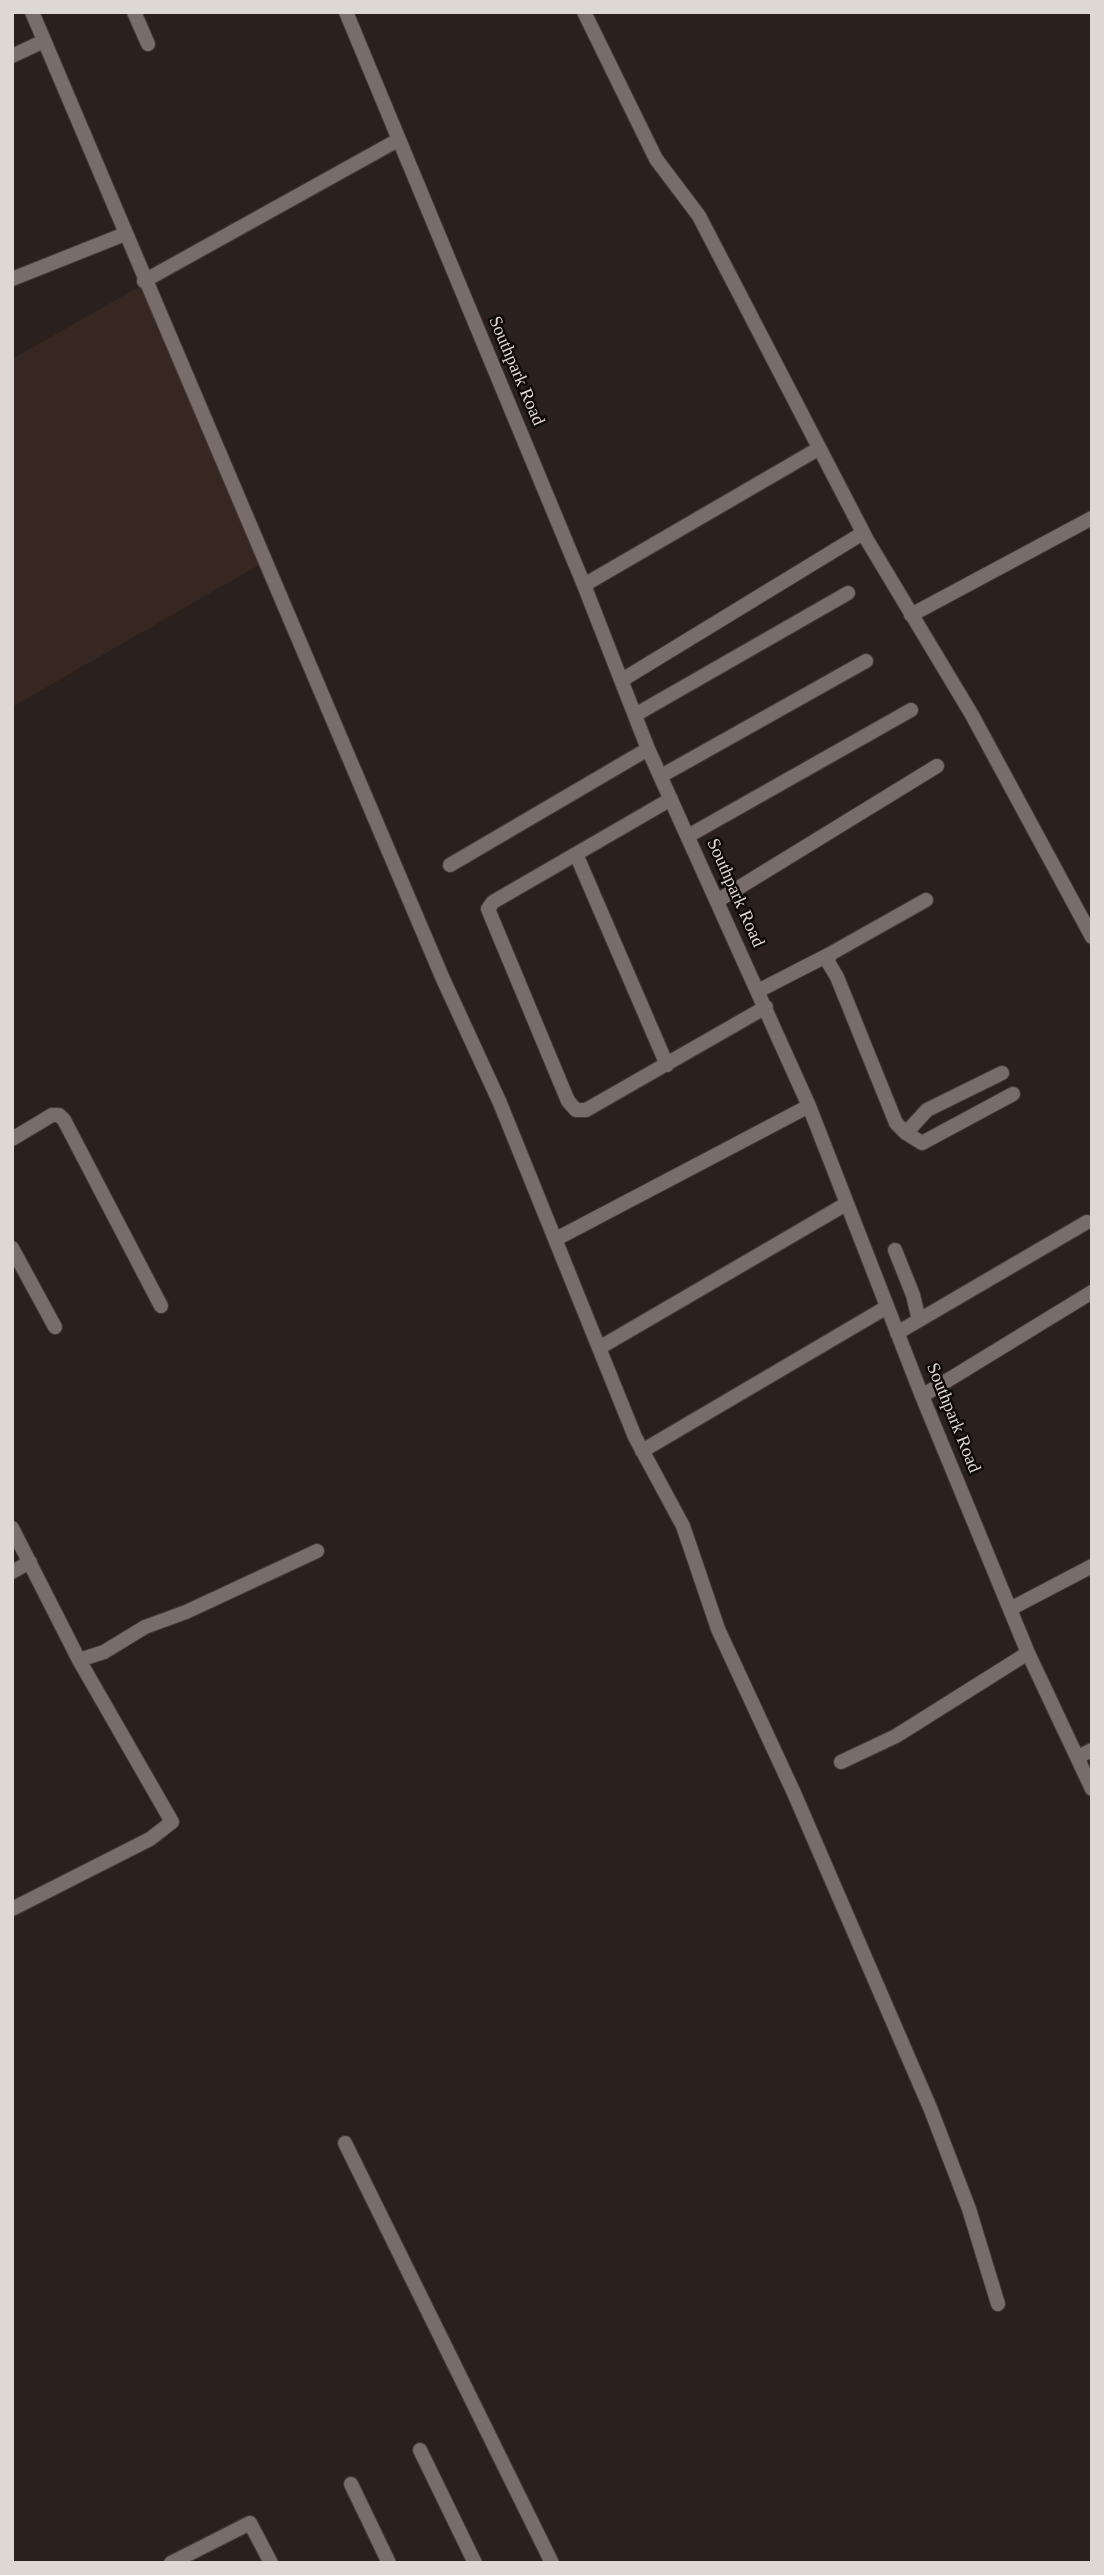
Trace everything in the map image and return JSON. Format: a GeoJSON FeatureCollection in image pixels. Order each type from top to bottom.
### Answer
{"type":"FeatureCollection","features":[{"type":"Feature","properties":{"kind":"street"},"geometry":{"type":"LineString","coordinates":[[32,12],[144,281],[556,1239],[642,1451],[683,1526],[718,1629],[794,1793],[931,2110],[969,2209],[998,2304]]}},
{"type":"Feature","properties":{"kind":"street"},"geometry":{"type":"LineString","coordinates":[[134,12],[148,44]]}},
{"type":"Feature","properties":{"kind":"street","name":"Southpark Road"},"geometry":{"type":"LineString","coordinates":[[346,12],[584,585],[648,749],[809,1106],[922,1396],[1028,1653],[1092,1789]]}},
{"type":"Feature","properties":{"kind":"street"},"geometry":{"type":"LineString","coordinates":[[584,12],[656,159],[699,216],[863,533],[972,715],[1092,937]]}},
{"type":"Feature","properties":{"kind":"street"},"geometry":{"type":"LineString","coordinates":[[12,55],[44,41]]}},
{"type":"Feature","properties":{"kind":"street"},"geometry":{"type":"LineString","coordinates":[[144,281],[398,140]]}},
{"type":"Feature","properties":{"kind":"street"},"geometry":{"type":"LineString","coordinates":[[12,279],[125,234]]}},
{"type":"Feature","properties":{"kind":"street"},"geometry":{"type":"LineString","coordinates":[[584,585],[818,449]]}},
{"type":"Feature","properties":{"kind":"street"},"geometry":{"type":"LineString","coordinates":[[911,615],[1092,518]]}},
{"type":"Feature","properties":{"kind":"street"},"geometry":{"type":"LineString","coordinates":[[622,680],[863,533]]}},
{"type":"Feature","properties":{"kind":"street"},"geometry":{"type":"LineString","coordinates":[[635,715],[848,593]]}},
{"type":"Feature","properties":{"kind":"street"},"geometry":{"type":"LineString","coordinates":[[661,776],[866,661]]}},
{"type":"Feature","properties":{"kind":"street"},"geometry":{"type":"LineString","coordinates":[[688,836],[911,710]]}},
{"type":"Feature","properties":{"kind":"street"},"geometry":{"type":"LineString","coordinates":[[450,865],[648,749]]}},
{"type":"Feature","properties":{"kind":"street"},"geometry":{"type":"LineString","coordinates":[[717,901],[937,766]]}},
{"type":"Feature","properties":{"kind":"street"},"geometry":{"type":"LineString","coordinates":[[671,799],[493,902],[488,909],[568,1101],[576,1110],[586,1110],[766,1007]]}},
{"type":"Feature","properties":{"kind":"street"},"geometry":{"type":"LineString","coordinates":[[576,854],[667,1065]]}},
{"type":"Feature","properties":{"kind":"street"},"geometry":{"type":"LineString","coordinates":[[758,991],[926,900]]}},
{"type":"Feature","properties":{"kind":"street"},"geometry":{"type":"LineString","coordinates":[[830,954],[828,962],[837,977],[896,1123],[906,1133],[922,1143],[1013,1094]]}},
{"type":"Feature","properties":{"kind":"street"},"geometry":{"type":"LineString","coordinates":[[906,1133],[927,1110],[1002,1073]]}},
{"type":"Feature","properties":{"kind":"street"},"geometry":{"type":"LineString","coordinates":[[556,1239],[809,1106]]}},
{"type":"Feature","properties":{"kind":"street"},"geometry":{"type":"LineString","coordinates":[[12,1139],[52,1115],[64,1120],[161,1306]]}},
{"type":"Feature","properties":{"kind":"street"},"geometry":{"type":"LineString","coordinates":[[599,1348],[846,1204]]}},
{"type":"Feature","properties":{"kind":"street"},"geometry":{"type":"LineString","coordinates":[[898,1333],[1087,1222]]}},
{"type":"Feature","properties":{"kind":"street"},"geometry":{"type":"LineString","coordinates":[[12,1248],[55,1326]]}},
{"type":"Feature","properties":{"kind":"street"},"geometry":{"type":"LineString","coordinates":[[895,1250],[913,1295],[919,1320]]}},
{"type":"Feature","properties":{"kind":"street"},"geometry":{"type":"LineString","coordinates":[[922,1396],[1092,1292]]}},
{"type":"Feature","properties":{"kind":"street"},"geometry":{"type":"LineString","coordinates":[[642,1451],[887,1307]]}},
{"type":"Feature","properties":{"kind":"street"},"geometry":{"type":"LineString","coordinates":[[12,1528],[79,1660],[172,1822],[150,1839],[12,1909]]}},
{"type":"Feature","properties":{"kind":"street"},"geometry":{"type":"LineString","coordinates":[[79,1660],[104,1652],[145,1626],[186,1612],[317,1551]]}},
{"type":"Feature","properties":{"kind":"street"},"geometry":{"type":"LineString","coordinates":[[12,1572],[30,1562]]}},
{"type":"Feature","properties":{"kind":"street"},"geometry":{"type":"LineString","coordinates":[[1010,1609],[1092,1566]]}},
{"type":"Feature","properties":{"kind":"street"},"geometry":{"type":"LineString","coordinates":[[841,1762],[896,1735],[1028,1653]]}},
{"type":"Feature","properties":{"kind":"street"},"geometry":{"type":"LineString","coordinates":[[1078,1757],[1092,1750]]}},
{"type":"Feature","properties":{"kind":"street"},"geometry":{"type":"LineString","coordinates":[[345,2143],[552,2563]]}},
{"type":"Feature","properties":{"kind":"street"},"geometry":{"type":"LineString","coordinates":[[420,2451],[475,2563]]}},
{"type":"Feature","properties":{"kind":"street"},"geometry":{"type":"LineString","coordinates":[[351,2484],[389,2563]]}},
{"type":"Feature","properties":{"kind":"street"},"geometry":{"type":"LineString","coordinates":[[171,2563],[250,2523],[271,2563]]}},
{"type":"Feature","properties":{"kind":"shaded area"},"geometry":{"type":"Polygon","coordinates":[[[144,284],[259,565],[12,707],[12,359],[144,284]]]}}]}
